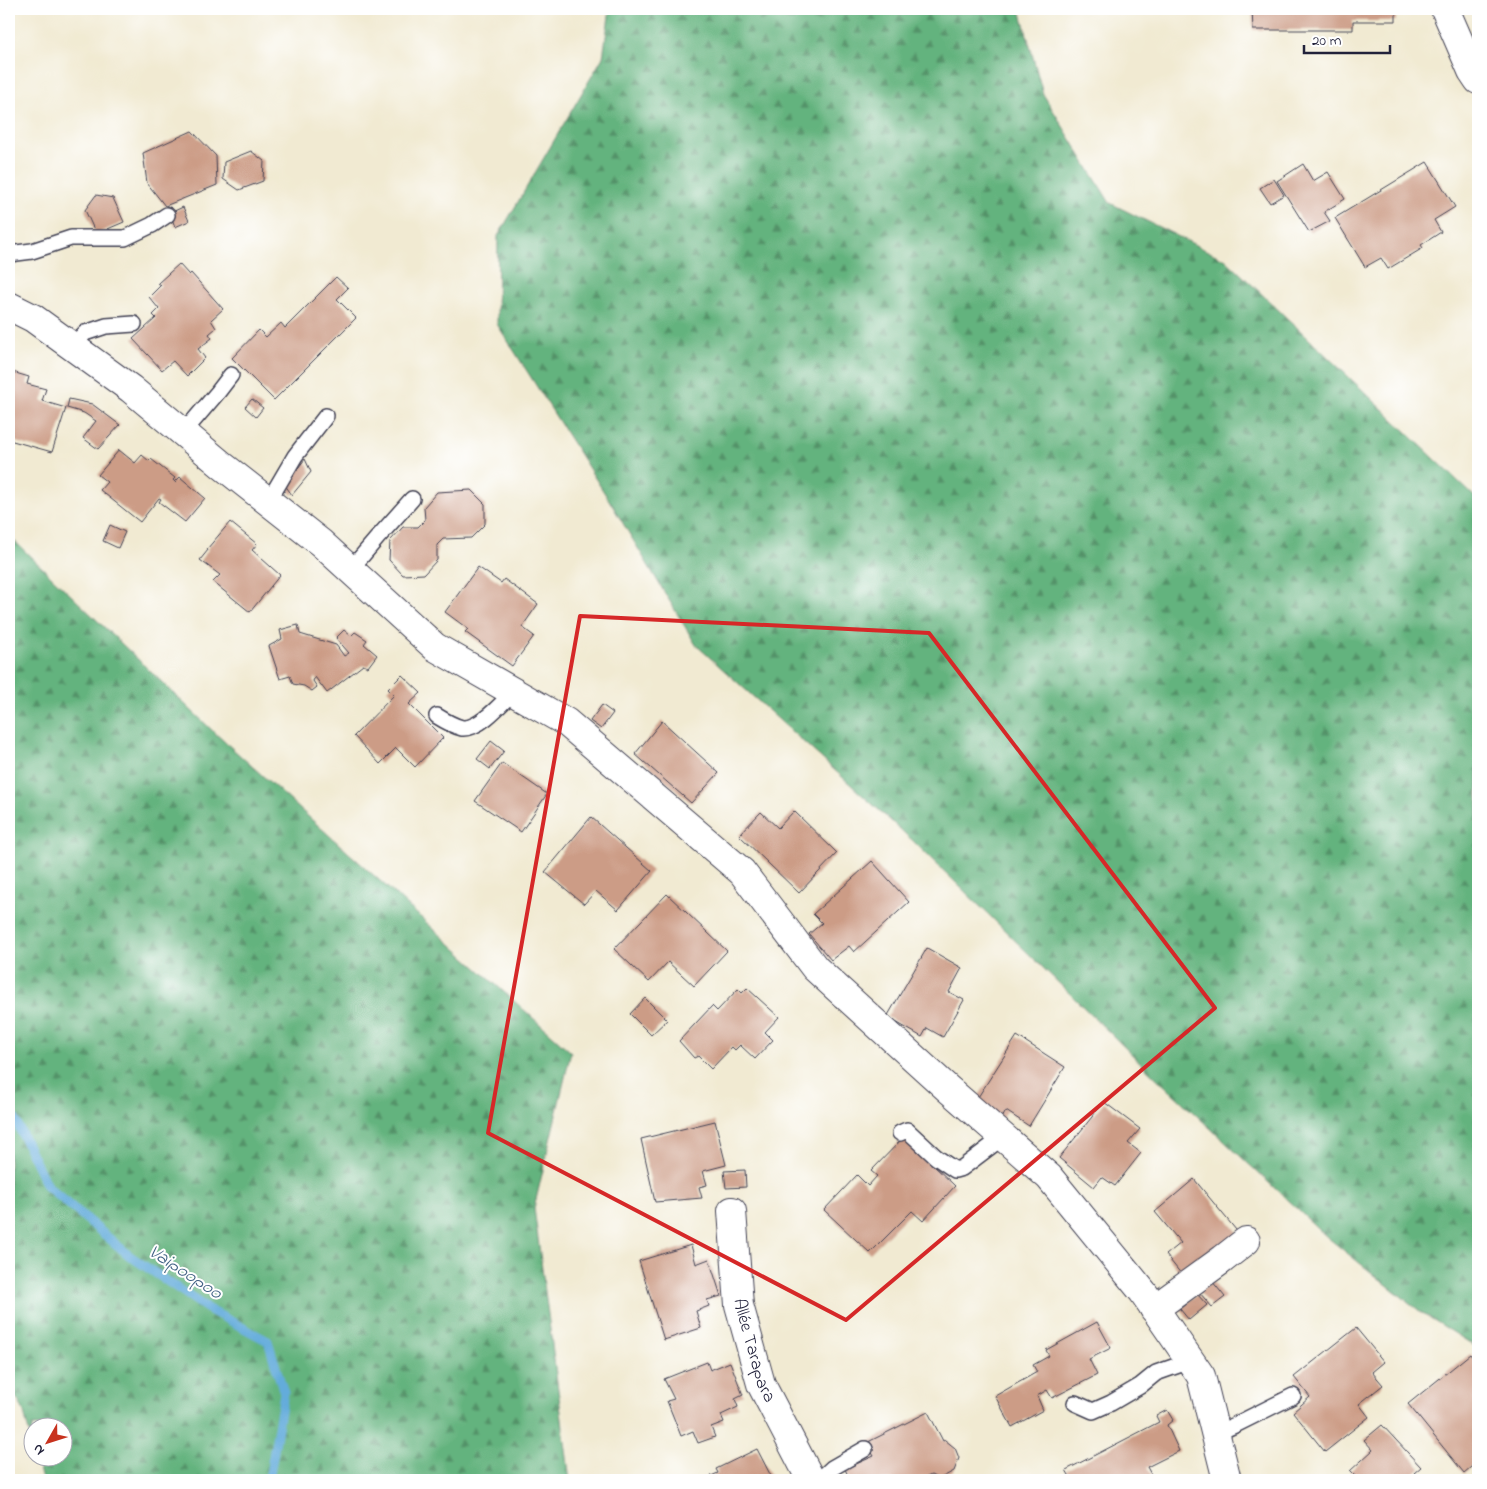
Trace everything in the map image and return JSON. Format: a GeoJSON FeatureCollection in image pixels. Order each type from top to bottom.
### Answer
{"type":"FeatureCollection","features":[{"type":"Feature","properties":{"kind":"main road"},"geometry":{"type":"LineString","coordinates":[[1445,9],[1472,71],[1478,80]]}},
{"type":"Feature","properties":{"kind":"main road"},"geometry":{"type":"LineString","coordinates":[[9,306],[33,318],[131,389],[320,543],[435,647],[566,722],[742,872],[815,968],[1049,1177],[1154,1309],[1201,1376],[1227,1480]]}},
{"type":"Feature","properties":{"kind":"main road","name":"Allée Tarapara"},"geometry":{"type":"LineString","coordinates":[[732,1211],[739,1305],[761,1384],[811,1480]]}},
{"type":"Feature","properties":{"kind":"main road"},"geometry":{"type":"LineString","coordinates":[[1154,1309],[1246,1241]]}},
{"type":"Feature","properties":{"kind":"lane"},"geometry":{"type":"LineString","coordinates":[[9,254],[32,251],[71,238],[125,238],[152,225],[167,215]]}},
{"type":"Feature","properties":{"kind":"lane"},"geometry":{"type":"LineString","coordinates":[[72,346],[85,333],[106,326],[134,324]]}},
{"type":"Feature","properties":{"kind":"lane"},"geometry":{"type":"LineString","coordinates":[[183,433],[231,375]]}},
{"type":"Feature","properties":{"kind":"lane"},"geometry":{"type":"LineString","coordinates":[[268,502],[295,456],[326,416]]}},
{"type":"Feature","properties":{"kind":"lane"},"geometry":{"type":"LineString","coordinates":[[350,570],[378,536],[412,500]]}},
{"type":"Feature","properties":{"kind":"lane"},"geometry":{"type":"LineString","coordinates":[[437,716],[462,728],[470,728],[479,723],[513,692]]}},
{"type":"Feature","properties":{"kind":"lane"},"geometry":{"type":"LineString","coordinates":[[900,1133],[907,1130],[936,1157],[955,1170],[962,1168],[1003,1137]]}},
{"type":"Feature","properties":{"kind":"lane"},"geometry":{"type":"LineString","coordinates":[[1075,1403],[1093,1411],[1133,1390],[1156,1373],[1190,1361]]}},
{"type":"Feature","properties":{"kind":"lane"},"geometry":{"type":"LineString","coordinates":[[1215,1434],[1293,1396]]}},
{"type":"Feature","properties":{"kind":"lane"},"geometry":{"type":"LineString","coordinates":[[819,1480],[832,1468],[865,1449]]}},
{"type":"Feature","properties":{"kind":"highlighted area"},"geometry":{"type":"Polygon","coordinates":[[[580,616],[929,633],[1215,1008],[846,1320],[488,1133],[580,616]]]}},
{"type":"Feature","properties":{"kind":"green space"},"geometry":{"type":"Polygon","coordinates":[[[610,9],[1020,9],[1043,94],[1110,203],[1226,260],[1478,500],[1478,1348],[1421,1312],[1327,1237],[1151,1073],[912,840],[696,645],[609,500],[497,324],[498,236],[603,57],[610,9]]]}},
{"type":"Feature","properties":{"kind":"green space"},"geometry":{"type":"Polygon","coordinates":[[[9,536],[215,733],[571,1052],[534,1208],[570,1480],[42,1480],[38,1466],[72,1466],[72,1416],[25,1416],[23,1409],[9,1386],[9,536]]]}},
{"type":"Feature","properties":{"kind":"building"},"geometry":{"type":"Polygon","coordinates":[[[1252,9],[1396,9],[1396,21],[1353,21],[1353,30],[1253,30],[1252,9]]]}},
{"type":"Feature","properties":{"kind":"building"},"geometry":{"type":"Polygon","coordinates":[[[192,131],[216,156],[217,185],[165,206],[147,183],[143,153],[192,131]]]}},
{"type":"Feature","properties":{"kind":"building"},"geometry":{"type":"Polygon","coordinates":[[[251,151],[264,161],[263,181],[239,190],[223,179],[224,162],[251,151]]]}},
{"type":"Feature","properties":{"kind":"building"},"geometry":{"type":"Polygon","coordinates":[[[1427,162],[1455,207],[1434,220],[1441,232],[1421,245],[1423,248],[1388,269],[1381,258],[1365,267],[1335,218],[1427,162]]]}},
{"type":"Feature","properties":{"kind":"building"},"geometry":{"type":"Polygon","coordinates":[[[1303,164],[1313,181],[1328,172],[1345,199],[1324,212],[1330,221],[1309,232],[1277,181],[1303,164]]]}},
{"type":"Feature","properties":{"kind":"building"},"geometry":{"type":"Polygon","coordinates":[[[1274,179],[1284,195],[1270,203],[1260,188],[1274,179]]]}},
{"type":"Feature","properties":{"kind":"building"},"geometry":{"type":"Polygon","coordinates":[[[96,195],[113,198],[124,222],[96,234],[85,210],[96,195]]]}},
{"type":"Feature","properties":{"kind":"building"},"geometry":{"type":"Polygon","coordinates":[[[183,207],[189,221],[175,227],[170,213],[183,207]]]}},
{"type":"Feature","properties":{"kind":"building"},"geometry":{"type":"Polygon","coordinates":[[[179,264],[189,275],[191,273],[223,309],[211,320],[216,328],[209,334],[212,338],[198,349],[205,358],[187,376],[173,361],[162,370],[133,339],[156,318],[153,315],[159,309],[149,297],[161,285],[158,283],[179,264]]]}},
{"type":"Feature","properties":{"kind":"building"},"geometry":{"type":"Polygon","coordinates":[[[336,277],[348,288],[337,299],[356,318],[274,400],[232,358],[259,330],[266,337],[281,323],[285,328],[336,277]]]}},
{"type":"Feature","properties":{"kind":"building"},"geometry":{"type":"Polygon","coordinates":[[[9,371],[29,377],[27,384],[46,389],[42,401],[66,408],[52,452],[9,440],[9,371]]]}},
{"type":"Feature","properties":{"kind":"building"},"geometry":{"type":"Polygon","coordinates":[[[69,399],[92,404],[120,425],[98,449],[83,438],[96,421],[84,413],[67,408],[69,399]]]}},
{"type":"Feature","properties":{"kind":"building"},"geometry":{"type":"Polygon","coordinates":[[[252,399],[263,408],[256,417],[245,407],[252,399]]]}},
{"type":"Feature","properties":{"kind":"building"},"geometry":{"type":"Polygon","coordinates":[[[119,450],[135,463],[142,455],[149,461],[151,459],[175,478],[173,480],[175,482],[180,477],[205,498],[185,522],[159,502],[161,499],[159,498],[140,522],[100,490],[107,482],[98,475],[119,450]]]}},
{"type":"Feature","properties":{"kind":"building"},"geometry":{"type":"Polygon","coordinates":[[[305,459],[311,472],[292,495],[285,485],[305,459]]]}},
{"type":"Feature","properties":{"kind":"building"},"geometry":{"type":"Polygon","coordinates":[[[471,490],[485,504],[485,524],[471,538],[443,539],[437,545],[437,560],[424,574],[403,575],[389,560],[390,541],[403,527],[418,527],[425,520],[424,507],[437,492],[471,490]]]}},
{"type":"Feature","properties":{"kind":"building"},"geometry":{"type":"Polygon","coordinates":[[[230,522],[257,544],[252,550],[280,575],[250,612],[213,582],[220,575],[200,560],[230,522]]]}},
{"type":"Feature","properties":{"kind":"building"},"geometry":{"type":"Polygon","coordinates":[[[110,525],[125,532],[118,548],[103,541],[110,525]]]}},
{"type":"Feature","properties":{"kind":"building"},"geometry":{"type":"Polygon","coordinates":[[[478,567],[501,583],[504,579],[538,604],[522,627],[534,636],[512,666],[465,632],[468,629],[445,612],[478,567]]]}},
{"type":"Feature","properties":{"kind":"building"},"geometry":{"type":"Polygon","coordinates":[[[298,625],[300,634],[336,645],[344,656],[349,653],[336,638],[344,630],[351,636],[355,632],[367,640],[364,644],[377,655],[368,667],[363,665],[327,693],[315,677],[313,681],[317,687],[312,691],[304,686],[293,684],[290,676],[280,679],[269,646],[282,639],[280,630],[298,625]]]}},
{"type":"Feature","properties":{"kind":"building"},"geometry":{"type":"Polygon","coordinates":[[[402,675],[421,693],[409,704],[443,738],[415,767],[396,748],[380,764],[354,736],[394,695],[388,689],[402,675]]]}},
{"type":"Feature","properties":{"kind":"building"},"geometry":{"type":"Polygon","coordinates":[[[602,705],[613,713],[601,729],[590,721],[602,705]]]}},
{"type":"Feature","properties":{"kind":"building"},"geometry":{"type":"Polygon","coordinates":[[[662,721],[719,773],[691,803],[635,754],[662,721]]]}},
{"type":"Feature","properties":{"kind":"building"},"geometry":{"type":"Polygon","coordinates":[[[491,741],[504,751],[490,769],[477,759],[491,741]]]}},
{"type":"Feature","properties":{"kind":"building"},"geometry":{"type":"Polygon","coordinates":[[[502,763],[547,794],[521,832],[475,801],[502,763]]]}},
{"type":"Feature","properties":{"kind":"building"},"geometry":{"type":"Polygon","coordinates":[[[794,811],[837,853],[799,893],[739,835],[761,812],[778,828],[794,811]]]}},
{"type":"Feature","properties":{"kind":"building"},"geometry":{"type":"Polygon","coordinates":[[[591,817],[652,871],[618,910],[596,891],[584,904],[545,872],[591,817]]]}},
{"type":"Feature","properties":{"kind":"building"},"geometry":{"type":"Polygon","coordinates":[[[872,861],[909,902],[854,952],[849,946],[831,960],[809,934],[822,923],[813,914],[872,861]]]}},
{"type":"Feature","properties":{"kind":"building"},"geometry":{"type":"Polygon","coordinates":[[[667,894],[727,951],[694,986],[668,962],[649,982],[614,949],[667,894]]]}},
{"type":"Feature","properties":{"kind":"building"},"geometry":{"type":"Polygon","coordinates":[[[927,948],[962,968],[949,992],[964,1000],[943,1037],[927,1028],[922,1037],[887,1017],[927,948]]]}},
{"type":"Feature","properties":{"kind":"building"},"geometry":{"type":"Polygon","coordinates":[[[747,988],[779,1017],[765,1032],[773,1040],[755,1059],[740,1045],[735,1050],[732,1047],[711,1069],[698,1056],[694,1058],[679,1041],[712,1006],[717,1011],[738,989],[742,993],[747,988]]]}},
{"type":"Feature","properties":{"kind":"building"},"geometry":{"type":"Polygon","coordinates":[[[645,998],[667,1020],[651,1035],[630,1014],[645,998]]]}},
{"type":"Feature","properties":{"kind":"building"},"geometry":{"type":"Polygon","coordinates":[[[1017,1036],[1065,1067],[1029,1126],[1006,1111],[1000,1122],[973,1105],[1017,1036]]]}},
{"type":"Feature","properties":{"kind":"building"},"geometry":{"type":"Polygon","coordinates":[[[1104,1102],[1140,1129],[1128,1143],[1141,1153],[1115,1186],[1102,1177],[1094,1187],[1059,1158],[1104,1102]]]}},
{"type":"Feature","properties":{"kind":"building"},"geometry":{"type":"Polygon","coordinates":[[[715,1121],[726,1165],[703,1171],[707,1185],[699,1187],[702,1198],[655,1202],[641,1139],[715,1121]]]}},
{"type":"Feature","properties":{"kind":"building"},"geometry":{"type":"Polygon","coordinates":[[[904,1137],[955,1186],[923,1221],[912,1211],[870,1253],[824,1210],[857,1175],[868,1186],[877,1176],[871,1171],[904,1137]]]}},
{"type":"Feature","properties":{"kind":"building"},"geometry":{"type":"Polygon","coordinates":[[[745,1170],[746,1187],[726,1188],[724,1171],[745,1170]]]}},
{"type":"Feature","properties":{"kind":"building"},"geometry":{"type":"Polygon","coordinates":[[[1194,1179],[1241,1236],[1186,1280],[1166,1255],[1181,1243],[1155,1212],[1194,1179]]]}},
{"type":"Feature","properties":{"kind":"building"},"geometry":{"type":"Polygon","coordinates":[[[691,1245],[696,1264],[709,1259],[721,1296],[707,1300],[709,1306],[696,1311],[701,1328],[664,1340],[639,1261],[691,1245]]]}},
{"type":"Feature","properties":{"kind":"building"},"geometry":{"type":"Polygon","coordinates":[[[1212,1281],[1225,1297],[1212,1307],[1199,1292],[1212,1281]]]}},
{"type":"Feature","properties":{"kind":"building"},"geometry":{"type":"Polygon","coordinates":[[[1197,1294],[1207,1305],[1189,1320],[1180,1309],[1197,1294]]]}},
{"type":"Feature","properties":{"kind":"building"},"geometry":{"type":"Polygon","coordinates":[[[1097,1322],[1111,1348],[1089,1359],[1097,1375],[1052,1398],[1047,1390],[1037,1396],[1043,1410],[1012,1427],[995,1396],[1037,1372],[1033,1365],[1049,1356],[1046,1350],[1097,1322]]]}},
{"type":"Feature","properties":{"kind":"building"},"geometry":{"type":"Polygon","coordinates":[[[1356,1328],[1384,1362],[1372,1372],[1383,1385],[1359,1404],[1369,1417],[1325,1452],[1293,1412],[1310,1397],[1294,1377],[1356,1328]]]}},
{"type":"Feature","properties":{"kind":"building"},"geometry":{"type":"Polygon","coordinates":[[[1470,1354],[1478,1364],[1478,1461],[1464,1473],[1408,1404],[1470,1354]]]}},
{"type":"Feature","properties":{"kind":"building"},"geometry":{"type":"Polygon","coordinates":[[[707,1362],[710,1370],[730,1362],[743,1395],[735,1399],[738,1407],[721,1415],[724,1422],[711,1427],[715,1437],[698,1443],[693,1431],[681,1436],[667,1401],[674,1399],[664,1379],[707,1362]]]}},
{"type":"Feature","properties":{"kind":"building"},"geometry":{"type":"Polygon","coordinates":[[[1167,1410],[1173,1420],[1167,1425],[1179,1451],[1147,1467],[1154,1480],[1072,1480],[1066,1470],[1159,1422],[1156,1416],[1167,1410]]]}},
{"type":"Feature","properties":{"kind":"building"},"geometry":{"type":"Polygon","coordinates":[[[928,1412],[943,1441],[945,1440],[955,1448],[959,1458],[954,1471],[939,1479],[931,1475],[921,1480],[850,1480],[845,1469],[874,1456],[866,1443],[928,1412]]]}},
{"type":"Feature","properties":{"kind":"building"},"geometry":{"type":"Polygon","coordinates":[[[1382,1425],[1421,1467],[1414,1473],[1421,1480],[1359,1480],[1350,1471],[1373,1450],[1364,1440],[1382,1425]]]}},
{"type":"Feature","properties":{"kind":"building"},"geometry":{"type":"Polygon","coordinates":[[[757,1449],[773,1480],[711,1480],[709,1477],[718,1473],[716,1469],[757,1449]]]}},
{"type":"Feature","properties":{"kind":"waterway","name":"Vaipoopoo"},"geometry":{"type":"LineString","coordinates":[[9,1107],[47,1186],[130,1256],[208,1309],[268,1341],[284,1393],[269,1480]]}}]}
